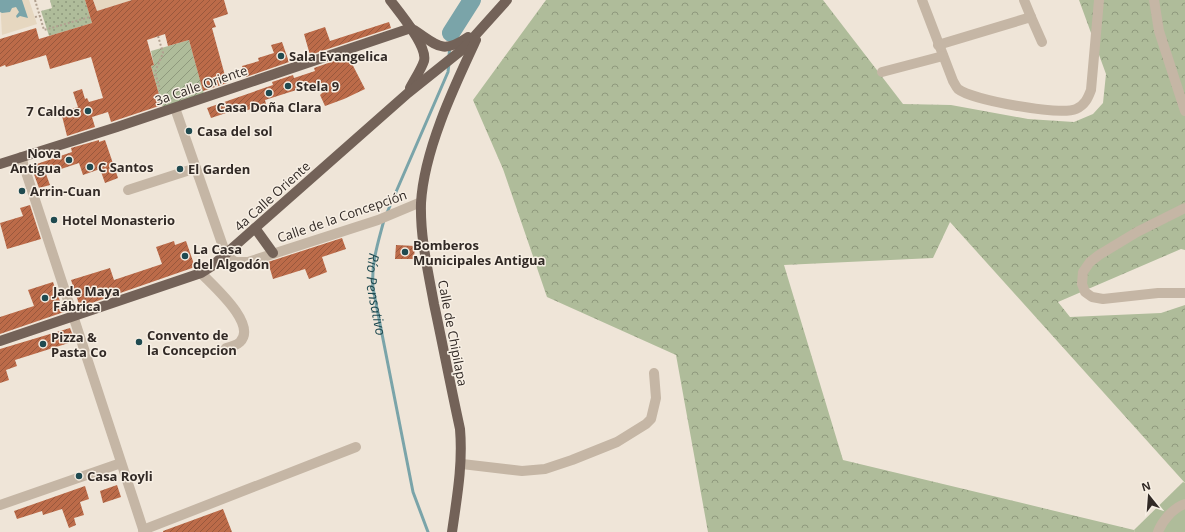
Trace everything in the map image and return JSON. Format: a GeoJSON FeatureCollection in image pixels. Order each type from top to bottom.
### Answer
{"type":"FeatureCollection","features":[{"type":"Feature","properties":{"kind":"main road"},"geometry":{"type":"LineString","coordinates":[[390,0],[411,28],[422,47],[424,60],[408,93]]}},
{"type":"Feature","properties":{"kind":"main road"},"geometry":{"type":"LineString","coordinates":[[411,28],[432,43],[450,47],[482,29],[506,0]]}},
{"type":"Feature","properties":{"kind":"main road","name":"3a Calle Oriente"},"geometry":{"type":"LineString","coordinates":[[0,164],[175,108],[411,28]]}},
{"type":"Feature","properties":{"kind":"main road","name":"4a Calle Oriente"},"geometry":{"type":"LineString","coordinates":[[0,340],[73,317],[201,273],[226,255],[408,93],[463,49],[482,29]]}},
{"type":"Feature","properties":{"kind":"main road","name":"Calle de Chipilapa"},"geometry":{"type":"LineString","coordinates":[[452,532],[462,464],[460,429],[424,244],[421,202],[430,153],[454,90],[482,29]]}},
{"type":"Feature","properties":{"kind":"main road"},"geometry":{"type":"LineString","coordinates":[[255,228],[273,254]]}},
{"type":"Feature","properties":{"kind":"street"},"geometry":{"type":"LineString","coordinates":[[922,0],[938,45],[953,81],[959,89],[1008,104],[1040,110],[1067,112],[1077,108],[1086,101],[1091,90],[1099,0]]}},
{"type":"Feature","properties":{"kind":"street"},"geometry":{"type":"LineString","coordinates":[[1024,0],[1042,42]]}},
{"type":"Feature","properties":{"kind":"street"},"geometry":{"type":"LineString","coordinates":[[1154,0],[1159,31],[1185,111]]}},
{"type":"Feature","properties":{"kind":"street"},"geometry":{"type":"LineString","coordinates":[[938,45],[1031,17]]}},
{"type":"Feature","properties":{"kind":"street"},"geometry":{"type":"LineString","coordinates":[[882,72],[943,56]]}},
{"type":"Feature","properties":{"kind":"street"},"geometry":{"type":"LineString","coordinates":[[175,108],[226,255]]}},
{"type":"Feature","properties":{"kind":"street"},"geometry":{"type":"LineString","coordinates":[[21,157],[144,531],[356,447]]}},
{"type":"Feature","properties":{"kind":"street"},"geometry":{"type":"LineString","coordinates":[[128,190],[196,168]]}},
{"type":"Feature","properties":{"kind":"street","name":"Calle de la Concepción"},"geometry":{"type":"LineString","coordinates":[[226,255],[231,260],[241,262],[273,254],[378,220],[421,202]]}},
{"type":"Feature","properties":{"kind":"street"},"geometry":{"type":"LineString","coordinates":[[1185,208],[1137,232],[1099,255],[1090,262],[1083,272],[1082,284],[1085,292],[1092,297],[1103,299],[1158,292],[1185,293]]}},
{"type":"Feature","properties":{"kind":"street"},"geometry":{"type":"LineString","coordinates":[[201,273],[230,303],[241,319],[243,337],[240,343],[226,348]]}},
{"type":"Feature","properties":{"kind":"street"},"geometry":{"type":"LineString","coordinates":[[462,464],[522,471],[545,469],[616,442],[646,424],[651,419],[656,398],[654,373]]}},
{"type":"Feature","properties":{"kind":"street"},"geometry":{"type":"LineString","coordinates":[[0,505],[121,463]]}},
{"type":"Feature","properties":{"kind":"street"},"geometry":{"type":"LineString","coordinates":[[1158,532],[1161,524],[1172,513],[1185,504]]}},
{"type":"Feature","properties":{"kind":"path"},"geometry":{"type":"LineString","coordinates":[[35,0],[44,30],[90,17]]}},
{"type":"Feature","properties":{"kind":"path"},"geometry":{"type":"LineString","coordinates":[[35,18],[40,16]]}},
{"type":"Feature","properties":{"kind":"path"},"geometry":{"type":"LineString","coordinates":[[158,36],[163,53],[154,72],[160,89]]}},
{"type":"Feature","properties":{"kind":"green space"},"geometry":{"type":"Polygon","coordinates":[[[50,0],[85,0],[92,23],[49,36],[41,11],[52,8],[50,0]]]}},
{"type":"Feature","properties":{"kind":"green space"},"geometry":{"type":"Polygon","coordinates":[[[546,0],[823,0],[903,104],[951,105],[1028,119],[1074,122],[1093,114],[1103,103],[1106,74],[1079,0],[1185,0],[1185,250],[1181,249],[1058,302],[1070,317],[1161,313],[1185,305],[1185,483],[950,222],[933,258],[784,265],[843,460],[1134,530],[1135,532],[708,532],[676,355],[547,297],[503,169],[473,100],[546,0]]]}},
{"type":"Feature","properties":{"kind":"green space"},"geometry":{"type":"Polygon","coordinates":[[[189,40],[204,94],[163,108],[151,66],[154,65],[151,51],[189,40]]]}},
{"type":"Feature","properties":{"kind":"green space"},"geometry":{"type":"Polygon","coordinates":[[[1183,482],[1185,483],[1185,532],[1135,532],[1134,530],[1183,482]]]}},
{"type":"Feature","properties":{"kind":"shaded area"},"geometry":{"type":"Polygon","coordinates":[[[0,0],[29,0],[37,24],[2,35],[0,0]]]}},
{"type":"Feature","properties":{"kind":"shaded area"},"geometry":{"type":"Polygon","coordinates":[[[93,0],[132,0],[97,11],[93,0]]]}},
{"type":"Feature","properties":{"kind":"water"},"geometry":{"type":"Polygon","coordinates":[[[0,0],[22,0],[28,18],[20,16],[17,18],[16,16],[19,12],[16,7],[12,8],[10,12],[0,12],[0,0]]]}},
{"type":"Feature","properties":{"kind":"building"},"geometry":{"type":"Polygon","coordinates":[[[85,0],[93,0],[97,11],[132,0],[224,0],[228,14],[213,19],[216,27],[212,28],[227,83],[203,91],[189,40],[168,46],[165,34],[147,40],[154,65],[151,66],[162,105],[111,122],[108,112],[92,117],[95,127],[67,136],[61,112],[78,107],[73,92],[82,89],[85,99],[87,98],[89,102],[103,98],[91,57],[50,69],[46,55],[6,67],[5,65],[0,67],[0,39],[36,28],[39,39],[92,23],[85,0]]]}},
{"type":"Feature","properties":{"kind":"building"},"geometry":{"type":"Polygon","coordinates":[[[389,22],[391,28],[310,55],[304,34],[325,27],[330,41],[389,22]]]}},
{"type":"Feature","properties":{"kind":"building"},"geometry":{"type":"Polygon","coordinates":[[[282,42],[289,62],[246,77],[242,66],[259,61],[258,58],[274,53],[271,45],[282,42]]]}},
{"type":"Feature","properties":{"kind":"building"},"geometry":{"type":"Polygon","coordinates":[[[348,56],[365,89],[344,99],[325,106],[320,95],[325,90],[312,85],[265,100],[266,104],[245,111],[244,107],[211,118],[207,108],[273,85],[272,82],[293,75],[294,78],[315,71],[314,68],[348,56]]]}},
{"type":"Feature","properties":{"kind":"building"},"geometry":{"type":"Polygon","coordinates":[[[99,140],[99,142],[105,140],[118,178],[105,183],[100,169],[83,175],[79,163],[46,174],[50,185],[39,188],[31,166],[72,152],[71,148],[99,140]]]}},
{"type":"Feature","properties":{"kind":"building"},"geometry":{"type":"Polygon","coordinates":[[[30,205],[41,239],[7,249],[0,223],[23,216],[20,208],[30,205]]]}},
{"type":"Feature","properties":{"kind":"building"},"geometry":{"type":"Polygon","coordinates":[[[342,238],[346,249],[322,257],[327,272],[309,279],[305,269],[273,279],[268,262],[342,238]]]}},
{"type":"Feature","properties":{"kind":"building"},"geometry":{"type":"Polygon","coordinates":[[[174,241],[175,245],[186,241],[195,267],[80,307],[71,280],[110,268],[114,280],[162,264],[156,247],[174,241]]]}},
{"type":"Feature","properties":{"kind":"building","name":"Bomberos Municipales Antigua"},"geometry":{"type":"Polygon","coordinates":[[[396,245],[415,246],[414,259],[395,259],[396,245]]]}},
{"type":"Feature","properties":{"kind":"building","name":"Jade Maya Fábrica"},"geometry":{"type":"Polygon","coordinates":[[[53,282],[64,312],[0,334],[0,317],[34,306],[28,290],[53,282]]]}},
{"type":"Feature","properties":{"kind":"building"},"geometry":{"type":"Polygon","coordinates":[[[70,328],[75,341],[15,360],[17,366],[6,370],[9,380],[0,383],[0,349],[70,328]]]}},
{"type":"Feature","properties":{"kind":"building"},"geometry":{"type":"Polygon","coordinates":[[[117,485],[121,497],[103,503],[100,491],[117,485]]]}},
{"type":"Feature","properties":{"kind":"building"},"geometry":{"type":"Polygon","coordinates":[[[85,486],[89,499],[80,502],[84,515],[74,518],[76,525],[69,528],[62,509],[43,515],[42,511],[17,519],[14,511],[85,486]]]}},
{"type":"Feature","properties":{"kind":"building"},"geometry":{"type":"Polygon","coordinates":[[[223,509],[232,532],[163,532],[163,531],[223,509]]]}},
{"type":"Feature","properties":{"kind":"waterway","name":"Río Pensativo"},"geometry":{"type":"LineString","coordinates":[[451,33],[472,0]]}},
{"type":"Feature","properties":{"kind":"waterway","name":"Río Pensativo"},"geometry":{"type":"LineString","coordinates":[[449,56],[451,33]]}},
{"type":"Feature","properties":{"kind":"waterway","name":"Río Pensativo"},"geometry":{"type":"LineString","coordinates":[[386,215],[448,72],[449,63]]}},
{"type":"Feature","properties":{"kind":"waterway","name":"Río Pensativo"},"geometry":{"type":"LineString","coordinates":[[384,220],[374,262],[373,288],[413,492],[428,532]]}},
{"type":"Feature","properties":{"kind":"place","name":"Sala Evangelica"},"geometry":{"type":"Point","coordinates":[281,56]}},
{"type":"Feature","properties":{"kind":"place","name":"Stela 9"},"geometry":{"type":"Point","coordinates":[288,86]}},
{"type":"Feature","properties":{"kind":"place","name":"Casa Doña Clara"},"geometry":{"type":"Point","coordinates":[269,93]}},
{"type":"Feature","properties":{"kind":"place","name":"7 Caldos"},"geometry":{"type":"Point","coordinates":[88,111]}},
{"type":"Feature","properties":{"kind":"place","name":"Casa del sol"},"geometry":{"type":"Point","coordinates":[189,131]}},
{"type":"Feature","properties":{"kind":"place","name":"Nova Antigua"},"geometry":{"type":"Point","coordinates":[69,160]}},
{"type":"Feature","properties":{"kind":"place","name":"C Santos"},"geometry":{"type":"Point","coordinates":[90,167]}},
{"type":"Feature","properties":{"kind":"place","name":"El Garden"},"geometry":{"type":"Point","coordinates":[180,169]}},
{"type":"Feature","properties":{"kind":"place","name":"Arrin-Cuan"},"geometry":{"type":"Point","coordinates":[22,191]}},
{"type":"Feature","properties":{"kind":"place","name":"Hotel Monasterio"},"geometry":{"type":"Point","coordinates":[54,220]}},
{"type":"Feature","properties":{"kind":"place","name":"Bomberos Municipales Antigua"},"geometry":{"type":"Point","coordinates":[405,252]}},
{"type":"Feature","properties":{"kind":"place","name":"La Casa del Algodón"},"geometry":{"type":"Point","coordinates":[185,256]}},
{"type":"Feature","properties":{"kind":"place","name":"Jade Maya Fábrica"},"geometry":{"type":"Point","coordinates":[45,298]}},
{"type":"Feature","properties":{"kind":"place","name":"Convento de la Concepcion"},"geometry":{"type":"Point","coordinates":[139,342]}},
{"type":"Feature","properties":{"kind":"place","name":"Pizza & Pasta Co"},"geometry":{"type":"Point","coordinates":[43,344]}},
{"type":"Feature","properties":{"kind":"place","name":"Casa Royli"},"geometry":{"type":"Point","coordinates":[79,476]}}]}
